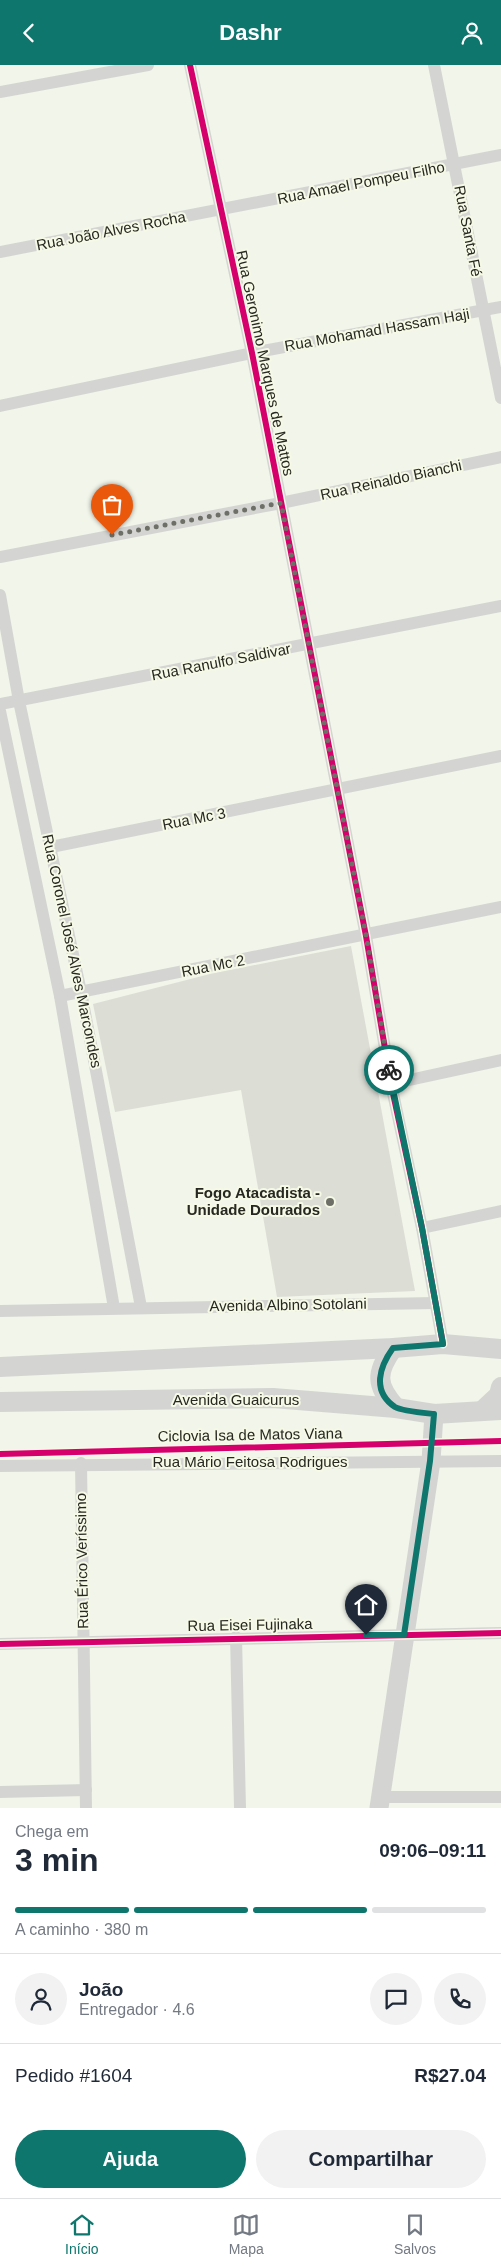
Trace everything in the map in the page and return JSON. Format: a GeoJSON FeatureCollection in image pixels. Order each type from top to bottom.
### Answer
{"type":"FeatureCollection","features":[{"type":"Feature","properties":{"kind":"main road"},"geometry":{"type":"LineString","coordinates":[[0,1367],[443,1344],[499,1352]]}},
{"type":"Feature","properties":{"kind":"main road"},"geometry":{"type":"LineString","coordinates":[[393,1348],[383,1363],[379,1375],[386,1396],[396,1408]]}},
{"type":"Feature","properties":{"kind":"main road"},"geometry":{"type":"LineString","coordinates":[[492,1410],[501,1387]]}},
{"type":"Feature","properties":{"kind":"main road","name":"Avenida Guaicurus"},"geometry":{"type":"LineString","coordinates":[[0,1402],[273,1398],[396,1408],[434,1414],[492,1410]]}},
{"type":"Feature","properties":{"kind":"street"},"geometry":{"type":"LineString","coordinates":[[0,92],[148,65]]}},
{"type":"Feature","properties":{"kind":"street","name":"Rua Geronimo Marques de Mattos"},"geometry":{"type":"LineString","coordinates":[[190,65],[252,353],[336,790],[366,935],[391,1084],[422,1228],[443,1344]]}},
{"type":"Feature","properties":{"kind":"street","name":"Rua Santa Fé"},"geometry":{"type":"LineString","coordinates":[[434,65],[501,398]]}},
{"type":"Feature","properties":{"kind":"street","name":"Rua Amael Pompeu Filho"},"geometry":{"type":"LineString","coordinates":[[221,210],[501,155]]}},
{"type":"Feature","properties":{"kind":"street","name":"Rua João Alves Rocha"},"geometry":{"type":"LineString","coordinates":[[0,252],[221,210]]}},
{"type":"Feature","properties":{"kind":"street","name":"Rua Mohamad Hassam Haji"},"geometry":{"type":"LineString","coordinates":[[0,406],[252,353],[501,307]]}},
{"type":"Feature","properties":{"kind":"street","name":"Rua Reinaldo Bianchi"},"geometry":{"type":"LineString","coordinates":[[0,557],[281,503],[501,457]]}},
{"type":"Feature","properties":{"kind":"street","name":"Rua Coronel José Alves Marcondes"},"geometry":{"type":"LineString","coordinates":[[0,595],[19,701],[81,992],[141,1307]]}},
{"type":"Feature","properties":{"kind":"street","name":"Rua Ranulfo Saldivar"},"geometry":{"type":"LineString","coordinates":[[0,704],[501,606]]}},
{"type":"Feature","properties":{"kind":"street","name":"Rua Coronel José Alves Marcondes"},"geometry":{"type":"LineString","coordinates":[[0,711],[60,996],[114,1307]]}},
{"type":"Feature","properties":{"kind":"street","name":"Rua Mc 3"},"geometry":{"type":"LineString","coordinates":[[51,847],[501,756]]}},
{"type":"Feature","properties":{"kind":"street","name":"Rua Mc 2"},"geometry":{"type":"LineString","coordinates":[[60,996],[501,907]]}},
{"type":"Feature","properties":{"kind":"street"},"geometry":{"type":"LineString","coordinates":[[391,1084],[501,1060]]}},
{"type":"Feature","properties":{"kind":"street"},"geometry":{"type":"LineString","coordinates":[[422,1228],[501,1211]]}},
{"type":"Feature","properties":{"kind":"street","name":"Avenida Albino Sotolani"},"geometry":{"type":"LineString","coordinates":[[0,1311],[114,1307],[435,1303]]}},
{"type":"Feature","properties":{"kind":"street"},"geometry":{"type":"LineString","coordinates":[[434,1414],[430,1461],[380,1802],[501,1797]]}},
{"type":"Feature","properties":{"kind":"street","name":"Rua Mário Feitosa Rodrigues"},"geometry":{"type":"LineString","coordinates":[[0,1466],[81,1463],[501,1461]]}},
{"type":"Feature","properties":{"kind":"street","name":"Rua Érico Veríssimo"},"geometry":{"type":"LineString","coordinates":[[81,1463],[86,1808]]}},
{"type":"Feature","properties":{"kind":"street","name":"Rua Eisei Fujinaka"},"geometry":{"type":"LineString","coordinates":[[0,1644],[236,1637],[501,1633]]}},
{"type":"Feature","properties":{"kind":"street"},"geometry":{"type":"LineString","coordinates":[[236,1637],[240,1808]]}},
{"type":"Feature","properties":{"kind":"street"},"geometry":{"type":"LineString","coordinates":[[0,1792],[86,1790]]}},
{"type":"Feature","properties":{"kind":"building","name":"Fogo Atacadista - Unidade Dourados"},"geometry":{"type":"Polygon","coordinates":[[[351,946],[415,1291],[277,1297],[241,1090],[115,1112],[93,1004],[210,974],[351,946]]]}},
{"type":"Feature","properties":{"kind":"cycle path"},"geometry":{"type":"LineString","coordinates":[[190,65],[252,353],[366,936],[391,1084],[422,1228],[443,1344]]}},
{"type":"Feature","properties":{"kind":"cycle path","name":"Ciclovia Isa de Matos Viana"},"geometry":{"type":"LineString","coordinates":[[0,1454],[501,1441]]}},
{"type":"Feature","properties":{"kind":"cycle path"},"geometry":{"type":"LineString","coordinates":[[0,1644],[501,1633]]}},
{"type":"Feature","properties":{"kind":"way so far"},"geometry":{"type":"LineString","coordinates":[[112,535],[281,503],[366,935],[389,1070]]}},
{"type":"Feature","properties":{"kind":"place","name":"Fogo Atacadista - Unidade Dourados"},"geometry":{"type":"Point","coordinates":[330,1202]}},
{"type":"Feature","properties":{"kind":"route"},"geometry":{"type":"LineString","coordinates":[[366,1635],[404,1635],[430,1461],[434,1414],[396,1408],[386,1396],[381,1386],[379,1375],[383,1363],[393,1348],[443,1344],[422,1228],[389,1070]]}}]}
